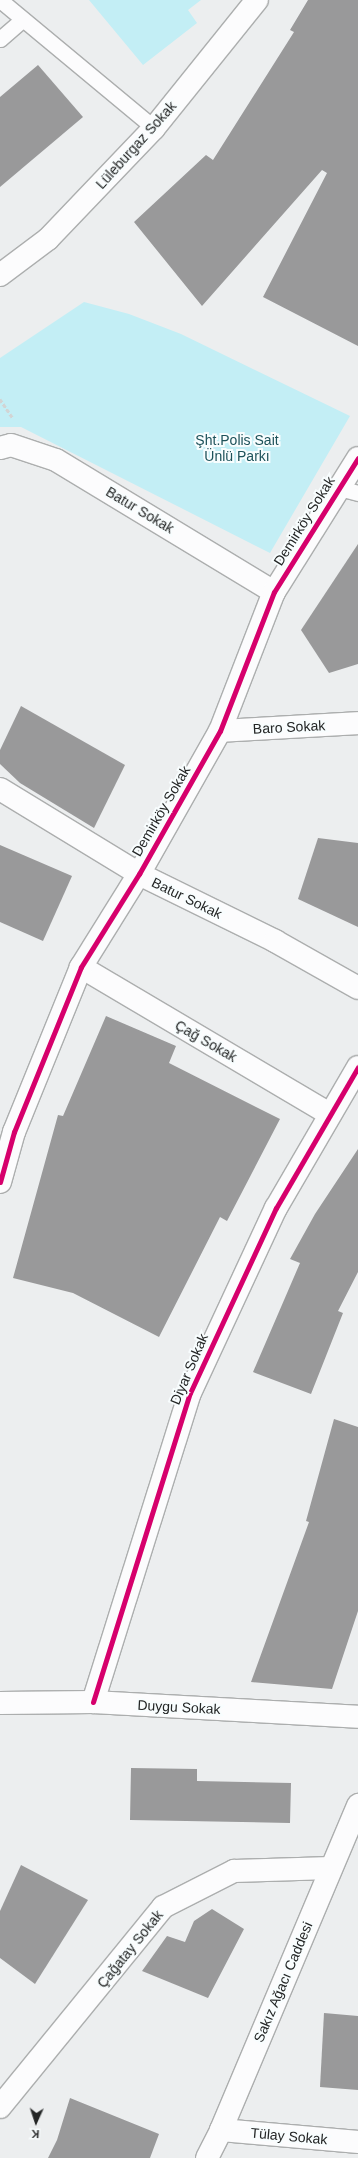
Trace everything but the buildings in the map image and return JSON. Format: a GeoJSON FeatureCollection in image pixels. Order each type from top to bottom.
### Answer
{"type":"FeatureCollection","features":[{"type":"Feature","properties":{"kind":"street","name":"Lüleburgaz Sokak"},"geometry":{"type":"LineString","coordinates":[[0,275],[48,239],[154,128],[257,0]]}},
{"type":"Feature","properties":{"kind":"street","name":"Batur Sokak"},"geometry":{"type":"LineString","coordinates":[[0,448],[10,445],[56,460],[274,592]]}},
{"type":"Feature","properties":{"kind":"street","name":"Demirköy Sokak"},"geometry":{"type":"LineString","coordinates":[[0,1182],[14,1132],[81,967],[138,874],[220,731],[274,592],[348,491],[358,458]]}},
{"type":"Feature","properties":{"kind":"street","name":"Baro Sokak"},"geometry":{"type":"LineString","coordinates":[[220,731],[358,722]]}},
{"type":"Feature","properties":{"kind":"street","name":"Batur Sokak"},"geometry":{"type":"LineString","coordinates":[[0,789],[138,874],[275,941],[358,988]]}},
{"type":"Feature","properties":{"kind":"street","name":"Çağ Sokak"},"geometry":{"type":"LineString","coordinates":[[81,967],[330,1114]]}},
{"type":"Feature","properties":{"kind":"street","name":"Diyar Sokak"},"geometry":{"type":"LineString","coordinates":[[93,1702],[190,1392],[276,1208],[358,1067]]}},
{"type":"Feature","properties":{"kind":"street","name":"Duygu Sokak"},"geometry":{"type":"LineString","coordinates":[[0,1703],[93,1702],[358,1717]]}},
{"type":"Feature","properties":{"kind":"street","name":"Sakız Ağacı Caddesi"},"geometry":{"type":"LineString","coordinates":[[207,2158],[221,2130],[358,1805]]}},
{"type":"Feature","properties":{"kind":"street","name":"Çağatay Sokak"},"geometry":{"type":"LineString","coordinates":[[0,2107],[163,1907],[234,1871],[331,1868]]}},
{"type":"Feature","properties":{"kind":"street","name":"Tülay Sokak"},"geometry":{"type":"LineString","coordinates":[[221,2130],[358,2142]]}},
{"type":"Feature","properties":{"kind":"lane"},"geometry":{"type":"LineString","coordinates":[[0,0],[154,128]]}},
{"type":"Feature","properties":{"kind":"lane"},"geometry":{"type":"LineString","coordinates":[[0,39],[23,19]]}},
{"type":"Feature","properties":{"kind":"green space"},"geometry":{"type":"Polygon","coordinates":[[[89,0],[201,0],[188,10],[197,23],[143,65],[89,0]]]}},
{"type":"Feature","properties":{"kind":"green space","name":"Şht.Polis Sait Ünlü Parkı"},"geometry":{"type":"Polygon","coordinates":[[[84,302],[129,314],[181,334],[350,416],[270,553],[21,427],[0,427],[0,358],[84,302]]]}},
{"type":"Feature","properties":{"kind":"cycle path"},"geometry":{"type":"LineString","coordinates":[[0,1182],[14,1132],[81,967],[139,874],[220,731],[274,592],[358,458]]}},
{"type":"Feature","properties":{"kind":"cycle path"},"geometry":{"type":"LineString","coordinates":[[93,1702],[190,1393],[276,1208],[358,1067]]}}]}
